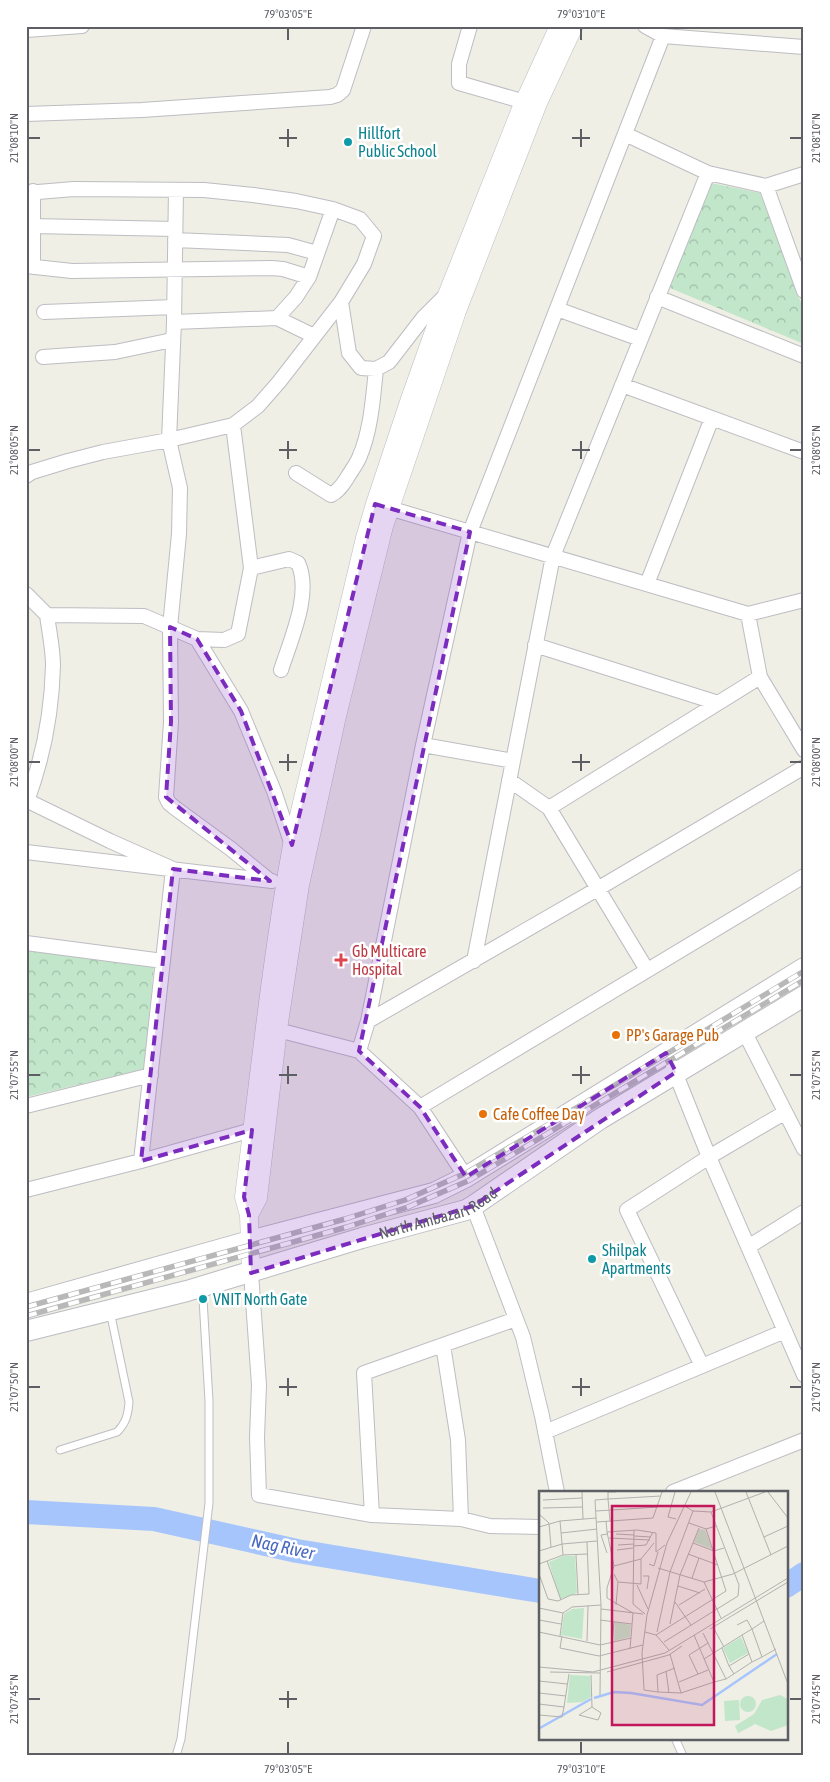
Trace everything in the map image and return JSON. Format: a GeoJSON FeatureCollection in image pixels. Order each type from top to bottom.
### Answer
{"type":"FeatureCollection","features":[{"type":"Feature","properties":{"kind":"main road","name":"North Ambazari Road"},"geometry":{"type":"LineString","coordinates":[[26,1304],[250,1241],[434,1193],[466,1177],[804,968]]}},
{"type":"Feature","properties":{"kind":"main road","name":"North Ambazari Road"},"geometry":{"type":"LineString","coordinates":[[26,1331],[110,1310],[202,1293],[251,1273],[362,1238],[456,1213],[473,1206],[600,1118],[804,996]]}},
{"type":"Feature","properties":{"kind":"street"},"geometry":{"type":"LineString","coordinates":[[26,30],[82,26]]}},
{"type":"Feature","properties":{"kind":"street"},"geometry":{"type":"LineString","coordinates":[[26,114],[142,110],[337,95],[343,90],[364,26]]}},
{"type":"Feature","properties":{"kind":"street"},"geometry":{"type":"LineString","coordinates":[[470,26],[459,64],[459,83],[525,102]]}},
{"type":"Feature","properties":{"kind":"street"},"geometry":{"type":"LineString","coordinates":[[285,883],[338,716],[382,506],[447,295],[525,102],[558,26]]}},
{"type":"Feature","properties":{"kind":"street"},"geometry":{"type":"LineString","coordinates":[[249,1215],[258,1198],[271,1028],[285,883],[292,845],[365,538],[382,506],[535,112],[574,26]]}},
{"type":"Feature","properties":{"kind":"street"},"geometry":{"type":"LineString","coordinates":[[645,26],[663,36],[804,47]]}},
{"type":"Feature","properties":{"kind":"street"},"geometry":{"type":"LineString","coordinates":[[359,1051],[368,1021],[423,745],[470,532],[663,36]]}},
{"type":"Feature","properties":{"kind":"street"},"geometry":{"type":"LineString","coordinates":[[626,134],[708,173],[766,186],[804,174]]}},
{"type":"Feature","properties":{"kind":"street"},"geometry":{"type":"LineString","coordinates":[[474,961],[553,556],[708,173]]}},
{"type":"Feature","properties":{"kind":"street"},"geometry":{"type":"LineString","coordinates":[[766,186],[804,291]]}},
{"type":"Feature","properties":{"kind":"street"},"geometry":{"type":"LineString","coordinates":[[26,476],[32,472],[103,452],[169,440],[234,425],[258,406],[342,302],[364,264],[374,236],[360,220],[333,209],[296,201],[253,195],[204,190],[74,189],[30,192],[33,226],[30,266],[72,271],[284,269],[308,277]]}},
{"type":"Feature","properties":{"kind":"street"},"geometry":{"type":"LineString","coordinates":[[176,190],[174,322],[169,440],[180,488],[179,534],[170,627],[171,722],[166,797],[175,808],[231,849],[285,883]]}},
{"type":"Feature","properties":{"kind":"street"},"geometry":{"type":"LineString","coordinates":[[277,318],[296,298],[308,277],[333,209]]}},
{"type":"Feature","properties":{"kind":"street"},"geometry":{"type":"LineString","coordinates":[[33,226],[175,234],[279,244],[317,253]]}},
{"type":"Feature","properties":{"kind":"street"},"geometry":{"type":"LineString","coordinates":[[342,302],[350,354],[361,368],[376,369],[389,362],[423,318],[447,295]]}},
{"type":"Feature","properties":{"kind":"street"},"geometry":{"type":"LineString","coordinates":[[657,297],[804,356]]}},
{"type":"Feature","properties":{"kind":"street"},"geometry":{"type":"LineString","coordinates":[[44,312],[174,307]]}},
{"type":"Feature","properties":{"kind":"street"},"geometry":{"type":"LineString","coordinates":[[557,309],[640,339]]}},
{"type":"Feature","properties":{"kind":"street"},"geometry":{"type":"LineString","coordinates":[[174,322],[277,318],[314,336]]}},
{"type":"Feature","properties":{"kind":"street"},"geometry":{"type":"LineString","coordinates":[[43,357],[115,352],[172,340]]}},
{"type":"Feature","properties":{"kind":"street"},"geometry":{"type":"LineString","coordinates":[[296,473],[331,495],[342,485],[359,459],[364,442],[372,403],[376,369]]}},
{"type":"Feature","properties":{"kind":"street"},"geometry":{"type":"LineString","coordinates":[[622,385],[804,452]]}},
{"type":"Feature","properties":{"kind":"street"},"geometry":{"type":"LineString","coordinates":[[647,584],[712,418]]}},
{"type":"Feature","properties":{"kind":"street"},"geometry":{"type":"LineString","coordinates":[[47,615],[144,616],[197,639],[224,640],[238,634],[250,568],[234,425]]}},
{"type":"Feature","properties":{"kind":"street"},"geometry":{"type":"LineString","coordinates":[[382,506],[748,614],[804,600]]}},
{"type":"Feature","properties":{"kind":"street"},"geometry":{"type":"LineString","coordinates":[[250,568],[288,559],[298,563],[301,569],[301,607],[281,670]]}},
{"type":"Feature","properties":{"kind":"street"},"geometry":{"type":"LineString","coordinates":[[26,594],[47,615],[53,663],[51,697],[39,769],[27,801],[173,869]]}},
{"type":"Feature","properties":{"kind":"street"},"geometry":{"type":"LineString","coordinates":[[748,614],[760,677],[804,750]]}},
{"type":"Feature","properties":{"kind":"street"},"geometry":{"type":"LineString","coordinates":[[197,639],[241,712],[271,783],[292,845]]}},
{"type":"Feature","properties":{"kind":"street"},"geometry":{"type":"LineString","coordinates":[[535,645],[718,703]]}},
{"type":"Feature","properties":{"kind":"street"},"geometry":{"type":"LineString","coordinates":[[549,808],[760,677]]}},
{"type":"Feature","properties":{"kind":"street"},"geometry":{"type":"LineString","coordinates":[[423,745],[513,761]]}},
{"type":"Feature","properties":{"kind":"street"},"geometry":{"type":"LineString","coordinates":[[368,1021],[474,961],[804,767]]}},
{"type":"Feature","properties":{"kind":"street"},"geometry":{"type":"LineString","coordinates":[[509,780],[549,808],[599,888],[646,970]]}},
{"type":"Feature","properties":{"kind":"street"},"geometry":{"type":"LineString","coordinates":[[26,852],[285,883]]}},
{"type":"Feature","properties":{"kind":"street"},"geometry":{"type":"LineString","coordinates":[[141,1161],[173,869]]}},
{"type":"Feature","properties":{"kind":"street"},"geometry":{"type":"LineString","coordinates":[[420,1107],[804,876]]}},
{"type":"Feature","properties":{"kind":"street"},"geometry":{"type":"LineString","coordinates":[[26,943],[163,961]]}},
{"type":"Feature","properties":{"kind":"street"},"geometry":{"type":"LineString","coordinates":[[271,1028],[359,1051],[420,1107],[466,1177]]}},
{"type":"Feature","properties":{"kind":"street"},"geometry":{"type":"LineString","coordinates":[[271,1028],[252,1130],[244,1197],[249,1215],[258,1385],[259,1495],[372,1515],[461,1520],[490,1526],[539,1527]]}},
{"type":"Feature","properties":{"kind":"street"},"geometry":{"type":"LineString","coordinates":[[744,1031],[784,1113],[804,1149]]}},
{"type":"Feature","properties":{"kind":"street"},"geometry":{"type":"LineString","coordinates":[[666,1053],[676,1072],[709,1157],[804,1375]]}},
{"type":"Feature","properties":{"kind":"street"},"geometry":{"type":"LineString","coordinates":[[26,1106],[150,1075]]}},
{"type":"Feature","properties":{"kind":"street"},"geometry":{"type":"LineString","coordinates":[[702,1366],[627,1210],[709,1157],[784,1113]]}},
{"type":"Feature","properties":{"kind":"street"},"geometry":{"type":"LineString","coordinates":[[26,1190],[252,1130]]}},
{"type":"Feature","properties":{"kind":"street"},"geometry":{"type":"LineString","coordinates":[[473,1206],[523,1337],[557,1491]]}},
{"type":"Feature","properties":{"kind":"street"},"geometry":{"type":"LineString","coordinates":[[748,1247],[804,1212]]}},
{"type":"Feature","properties":{"kind":"street"},"geometry":{"type":"LineString","coordinates":[[372,1515],[364,1373],[516,1319]]}},
{"type":"Feature","properties":{"kind":"street"},"geometry":{"type":"LineString","coordinates":[[545,1432],[784,1331]]}},
{"type":"Feature","properties":{"kind":"street"},"geometry":{"type":"LineString","coordinates":[[443,1345],[458,1440],[461,1520]]}},
{"type":"Feature","properties":{"kind":"street"},"geometry":{"type":"LineString","coordinates":[[676,1491],[804,1440]]}},
{"type":"Feature","properties":{"kind":"lane"},"geometry":{"type":"LineString","coordinates":[[176,1756],[181,1739],[208,1503],[209,1401],[202,1293]]}},
{"type":"Feature","properties":{"kind":"lane"},"geometry":{"type":"LineString","coordinates":[[60,1450],[117,1432],[124,1425],[128,1414],[129,1402],[110,1310]]}},
{"type":"Feature","properties":{"kind":"lane"},"geometry":{"type":"LineString","coordinates":[[676,1740],[683,1756]]}},
{"type":"Feature","properties":{"kind":"highlighted area"},"geometry":{"type":"Polygon","coordinates":[[[375,504],[470,532],[359,1051],[420,1107],[466,1177],[666,1053],[676,1072],[473,1206],[251,1273],[249,1215],[244,1197],[252,1130],[141,1161],[173,869],[270,881],[166,797],[171,722],[170,627],[197,639],[241,711],[292,845],[375,504]]]}},
{"type":"Feature","properties":{"kind":"green space"},"geometry":{"type":"Polygon","coordinates":[[[711,183],[760,193],[804,311],[804,344],[670,288],[711,183]]]}},
{"type":"Feature","properties":{"kind":"green space"},"geometry":{"type":"Polygon","coordinates":[[[26,947],[154,965],[144,1069],[26,1097],[26,947]]]}},
{"type":"Feature","properties":{"kind":"waterway","name":"Nag River"},"geometry":{"type":"LineString","coordinates":[[26,1512],[154,1519],[297,1551],[539,1591]]}},
{"type":"Feature","properties":{"kind":"waterway","name":"Nag River"},"geometry":{"type":"LineString","coordinates":[[788,1585],[804,1574]]}},
{"type":"Feature","properties":{"kind":"railway"},"geometry":{"type":"LineString","coordinates":[[26,1307],[345,1219],[405,1200],[466,1173],[804,971]]}},
{"type":"Feature","properties":{"kind":"railway"},"geometry":{"type":"LineString","coordinates":[[26,1316],[347,1227],[408,1207],[470,1180],[804,980]]}},
{"type":"Feature","properties":{"kind":"place","name":"Hillfort Public School"},"geometry":{"type":"Point","coordinates":[348,142]}},
{"type":"Feature","properties":{"kind":"place","name":"Gb Multicare Hospital"},"geometry":{"type":"Point","coordinates":[341,960]}},
{"type":"Feature","properties":{"kind":"place","name":"PP's Garage Pub"},"geometry":{"type":"Point","coordinates":[616,1035]}},
{"type":"Feature","properties":{"kind":"place","name":"Cafe Coffee Day"},"geometry":{"type":"Point","coordinates":[483,1114]}},
{"type":"Feature","properties":{"kind":"place","name":"Shilpak Apartments"},"geometry":{"type":"Point","coordinates":[592,1259]}},
{"type":"Feature","properties":{"kind":"place","name":"VNIT North Gate"},"geometry":{"type":"Point","coordinates":[203,1299]}}]}
